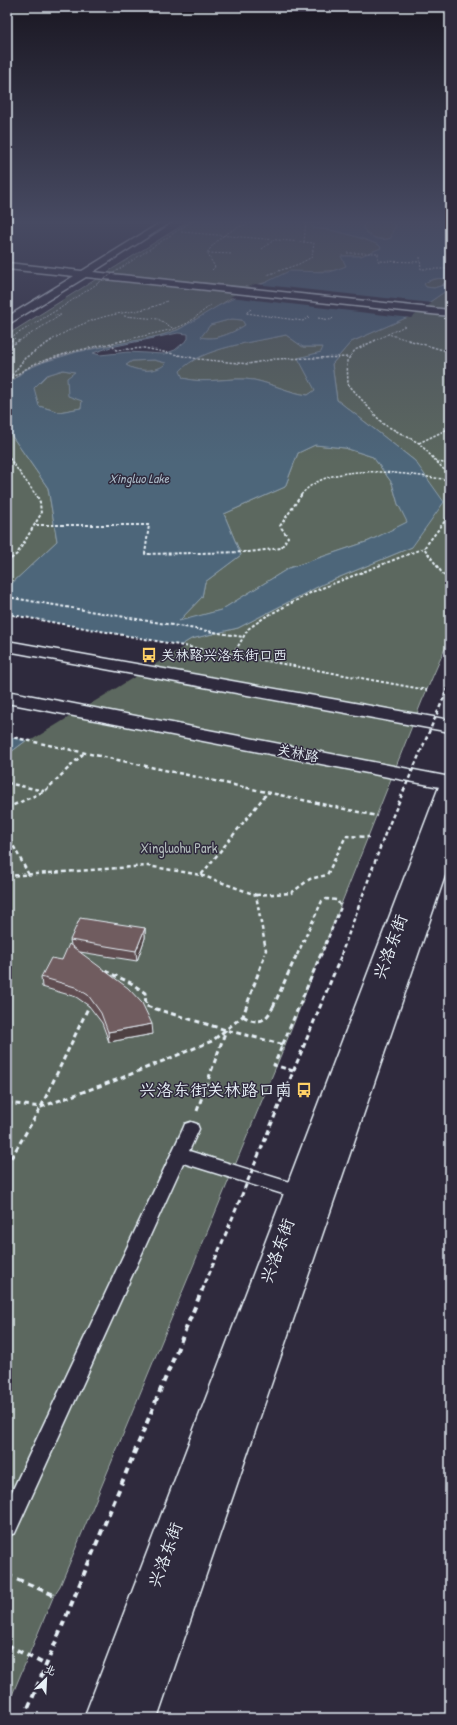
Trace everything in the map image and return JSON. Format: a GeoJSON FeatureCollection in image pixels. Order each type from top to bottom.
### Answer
{"type":"FeatureCollection","features":[{"type":"Feature","properties":{"kind":"street"},"geometry":{"type":"LineString","coordinates":[[7,315],[31,302]]}},
{"type":"Feature","properties":{"kind":"street"},"geometry":{"type":"LineString","coordinates":[[7,322],[38,302]]}},
{"type":"Feature","properties":{"kind":"street"},"geometry":{"type":"LineString","coordinates":[[318,302],[450,317]]}},
{"type":"Feature","properties":{"kind":"street"},"geometry":{"type":"LineString","coordinates":[[334,302],[450,313]]}},
{"type":"Feature","properties":{"kind":"street"},"geometry":{"type":"LineString","coordinates":[[7,646],[450,726]]}},
{"type":"Feature","properties":{"kind":"street","name":"关林路"},"geometry":{"type":"LineString","coordinates":[[7,696],[450,784]]}},
{"type":"Feature","properties":{"kind":"street","name":"兴洛东街"},"geometry":{"type":"LineString","coordinates":[[104,1718],[450,784]]}},
{"type":"Feature","properties":{"kind":"street","name":"兴洛东街"},"geometry":{"type":"LineString","coordinates":[[137,1718],[450,830]]}},
{"type":"Feature","properties":{"kind":"lane"},"geometry":{"type":"LineString","coordinates":[[7,1525],[191,1129]]}},
{"type":"Feature","properties":{"kind":"lane"},"geometry":{"type":"LineString","coordinates":[[179,1155],[299,1192]]}},
{"type":"Feature","properties":{"kind":"path"},"geometry":{"type":"LineString","coordinates":[[7,340],[70,302]]}},
{"type":"Feature","properties":{"kind":"path"},"geometry":{"type":"LineString","coordinates":[[12,378],[18,364],[40,346],[98,318],[158,307],[167,302]]}},
{"type":"Feature","properties":{"kind":"path"},"geometry":{"type":"LineString","coordinates":[[7,382],[34,364],[71,352],[174,329],[188,323],[214,304]]}},
{"type":"Feature","properties":{"kind":"path"},"geometry":{"type":"LineString","coordinates":[[7,343],[55,314],[61,314],[7,348]]}},
{"type":"Feature","properties":{"kind":"path"},"geometry":{"type":"LineString","coordinates":[[112,316],[136,316],[158,319],[174,329]]}},
{"type":"Feature","properties":{"kind":"path"},"geometry":{"type":"LineString","coordinates":[[406,325],[355,350],[347,361],[348,384],[383,424],[419,443],[450,476]]}},
{"type":"Feature","properties":{"kind":"path"},"geometry":{"type":"LineString","coordinates":[[388,334],[450,352]]}},
{"type":"Feature","properties":{"kind":"path"},"geometry":{"type":"LineString","coordinates":[[111,344],[116,350],[144,348],[198,359],[248,364],[275,359],[350,357]]}},
{"type":"Feature","properties":{"kind":"path"},"geometry":{"type":"LineString","coordinates":[[419,443],[450,428]]}},
{"type":"Feature","properties":{"kind":"path"},"geometry":{"type":"LineString","coordinates":[[7,455],[40,502],[41,514],[36,525],[17,554],[7,562]]}},
{"type":"Feature","properties":{"kind":"path"},"geometry":{"type":"LineString","coordinates":[[437,462],[450,464]]}},
{"type":"Feature","properties":{"kind":"path"},"geometry":{"type":"LineString","coordinates":[[36,525],[149,525],[145,554],[249,552],[281,548],[288,537],[280,526],[311,484],[324,477],[345,473],[450,480]]}},
{"type":"Feature","properties":{"kind":"path"},"geometry":{"type":"LineString","coordinates":[[233,655],[235,649],[248,629],[265,617],[312,592],[424,548],[450,516],[450,503]]}},
{"type":"Feature","properties":{"kind":"path"},"geometry":{"type":"LineString","coordinates":[[424,548],[450,584]]}},
{"type":"Feature","properties":{"kind":"path"},"geometry":{"type":"LineString","coordinates":[[7,597],[243,637]]}},
{"type":"Feature","properties":{"kind":"path"},"geometry":{"type":"LineString","coordinates":[[7,614],[427,690]]}},
{"type":"Feature","properties":{"kind":"path"},"geometry":{"type":"LineString","coordinates":[[24,1718],[351,932],[393,814],[450,682]]}},
{"type":"Feature","properties":{"kind":"path"},"geometry":{"type":"LineString","coordinates":[[7,736],[377,816]]}},
{"type":"Feature","properties":{"kind":"path"},"geometry":{"type":"LineString","coordinates":[[7,808],[45,791],[85,752]]}},
{"type":"Feature","properties":{"kind":"path"},"geometry":{"type":"LineString","coordinates":[[7,783],[45,791]]}},
{"type":"Feature","properties":{"kind":"path"},"geometry":{"type":"LineString","coordinates":[[201,875],[268,792]]}},
{"type":"Feature","properties":{"kind":"path"},"geometry":{"type":"LineString","coordinates":[[7,834],[29,875]]}},
{"type":"Feature","properties":{"kind":"path"},"geometry":{"type":"LineString","coordinates":[[7,876],[148,866],[201,875],[256,895],[291,893],[310,879],[328,875],[346,836],[369,837]]}},
{"type":"Feature","properties":{"kind":"path"},"geometry":{"type":"LineString","coordinates":[[7,1103],[40,1107],[119,1079],[212,1041],[243,1016],[266,950],[256,895]]}},
{"type":"Feature","properties":{"kind":"path"},"geometry":{"type":"LineString","coordinates":[[243,1016],[251,1022],[260,1023],[268,1018],[322,901],[327,899],[337,900],[341,907],[274,1065],[293,1071]]}},
{"type":"Feature","properties":{"kind":"path"},"geometry":{"type":"LineString","coordinates":[[105,971],[136,985],[145,993],[146,1006],[226,1030],[285,1045]]}},
{"type":"Feature","properties":{"kind":"path"},"geometry":{"type":"LineString","coordinates":[[7,1166],[40,1107],[89,1006]]}},
{"type":"Feature","properties":{"kind":"path"},"geometry":{"type":"LineString","coordinates":[[191,1129],[226,1030]]}},
{"type":"Feature","properties":{"kind":"path"},"geometry":{"type":"LineString","coordinates":[[7,1575],[54,1595]]}},
{"type":"Feature","properties":{"kind":"path"},"geometry":{"type":"LineString","coordinates":[[7,1645],[46,1665]]}},
{"type":"Feature","properties":{"kind":"green space"},"geometry":{"type":"Polygon","coordinates":[[[60,302],[226,302],[188,325],[177,330],[159,336],[65,355],[24,370],[10,383],[7,396],[7,335],[60,302]]]}},
{"type":"Feature","properties":{"kind":"green space","name":"Xingluohu Park"},"geometry":{"type":"Polygon","coordinates":[[[430,302],[450,302],[450,637],[422,701],[285,1045],[60,1586],[54,1595],[7,1707],[7,755],[27,740],[191,639],[238,628],[323,584],[412,547],[415,461],[337,400],[332,364],[351,342],[408,317],[430,302]]]}},
{"type":"Feature","properties":{"kind":"green space"},"geometry":{"type":"Polygon","coordinates":[[[232,319],[242,320],[245,325],[224,336],[212,338],[200,337],[210,325],[232,319]]]}},
{"type":"Feature","properties":{"kind":"green space"},"geometry":{"type":"Polygon","coordinates":[[[286,335],[303,347],[323,347],[315,391],[308,395],[254,380],[192,380],[183,378],[179,371],[201,356],[215,351],[245,343],[286,335]]]}},
{"type":"Feature","properties":{"kind":"green space"},"geometry":{"type":"Polygon","coordinates":[[[154,360],[167,363],[158,369],[153,370],[141,370],[126,365],[132,361],[154,360]]]}},
{"type":"Feature","properties":{"kind":"green space"},"geometry":{"type":"Polygon","coordinates":[[[63,370],[75,372],[82,401],[81,408],[59,412],[39,406],[33,388],[47,375],[63,370]]]}},
{"type":"Feature","properties":{"kind":"green space"},"geometry":{"type":"Polygon","coordinates":[[[7,429],[48,488],[57,541],[7,588],[7,429]]]}},
{"type":"Feature","properties":{"kind":"green space"},"geometry":{"type":"Polygon","coordinates":[[[315,445],[345,448],[373,457],[392,483],[398,504],[408,522],[369,541],[289,568],[221,610],[178,622],[202,597],[205,582],[241,555],[224,514],[285,487],[298,453],[315,445]]]}},
{"type":"Feature","properties":{"kind":"water","name":"Xingluo Lake"},"geometry":{"type":"Polygon","coordinates":[[[227,302],[430,302],[408,317],[351,342],[332,364],[337,400],[415,461],[444,502],[412,547],[323,584],[238,628],[191,639],[27,740],[7,755],[7,588],[57,541],[48,488],[7,429],[7,396],[10,383],[25,370],[44,362],[77,352],[159,336],[178,330],[227,302]],[[232,319],[210,325],[201,337],[212,338],[224,336],[245,325],[242,320],[232,319]],[[178,333],[111,347],[93,353],[100,355],[128,352],[164,354],[175,350],[188,339],[188,334],[178,333]],[[286,335],[215,351],[201,356],[180,371],[183,378],[192,380],[254,380],[308,395],[315,390],[298,358],[321,352],[323,347],[303,347],[286,335]],[[154,360],[132,361],[126,365],[141,370],[153,370],[158,369],[166,363],[154,360]],[[63,370],[47,375],[34,388],[39,406],[59,412],[81,408],[82,401],[68,396],[67,378],[75,372],[63,370]],[[315,445],[298,453],[285,487],[224,514],[241,555],[205,582],[202,597],[179,621],[221,610],[289,568],[369,541],[407,522],[398,504],[392,483],[373,457],[345,448],[315,445]]]}},
{"type":"Feature","properties":{"kind":"pier"},"geometry":{"type":"Polygon","coordinates":[[[269,302],[418,302],[432,303],[411,318],[269,302]]]}},
{"type":"Feature","properties":{"kind":"pier"},"geometry":{"type":"Polygon","coordinates":[[[7,614],[185,646],[30,741],[7,736],[7,614]]]}},
{"type":"Feature","properties":{"kind":"building"},"geometry":{"type":"Polygon","coordinates":[[[80,918],[145,928],[136,951],[70,940],[80,918]]]}},
{"type":"Feature","properties":{"kind":"building"},"geometry":{"type":"Polygon","coordinates":[[[69,944],[128,988],[142,1003],[152,1024],[108,1032],[101,1013],[88,995],[75,987],[41,977],[51,958],[62,960],[69,944]]]}},
{"type":"Feature","properties":{"kind":"place","name":"关林路兴洛东街口西"},"geometry":{"type":"Point","coordinates":[149,655]}},
{"type":"Feature","properties":{"kind":"place","name":"兴洛东街关林路口南"},"geometry":{"type":"Point","coordinates":[304,1090]}}]}
